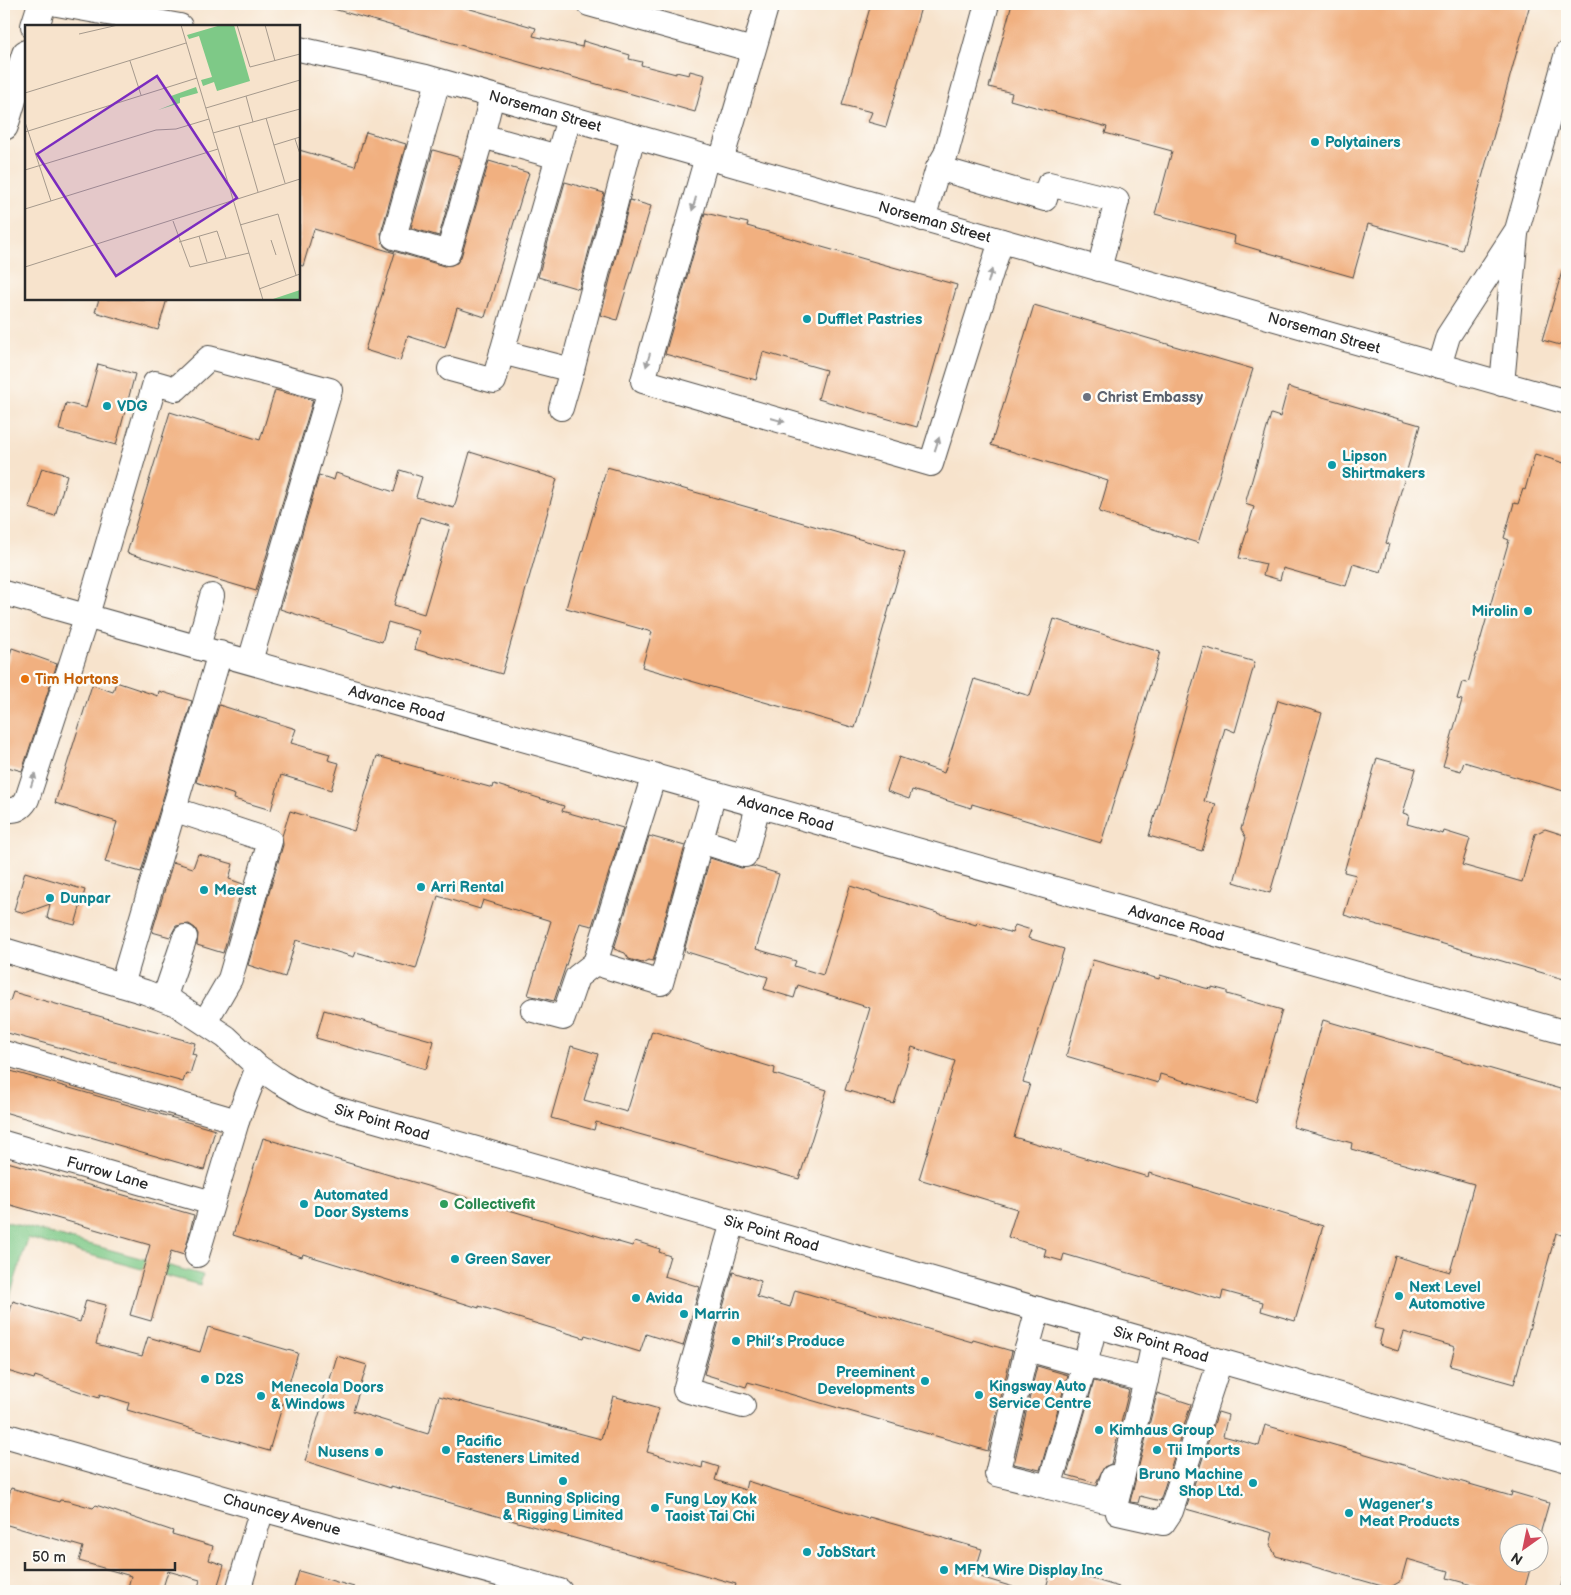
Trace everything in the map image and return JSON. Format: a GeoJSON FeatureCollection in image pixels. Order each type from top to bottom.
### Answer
{"type":"FeatureCollection","features":[{"type":"Feature","properties":{"kind":"main road"},"geometry":{"type":"LineString","coordinates":[[35,25],[42,4]]}},
{"type":"Feature","properties":{"kind":"main road"},"geometry":{"type":"LineString","coordinates":[[4,126],[25,57]]}},
{"type":"Feature","properties":{"kind":"street"},"geometry":{"type":"LineString","coordinates":[[57,4],[174,25]]}},
{"type":"Feature","properties":{"kind":"street"},"geometry":{"type":"LineString","coordinates":[[588,4],[753,50]]}},
{"type":"Feature","properties":{"kind":"street"},"geometry":{"type":"LineString","coordinates":[[766,4],[753,50],[714,159],[642,381],[931,464],[1001,241]]}},
{"type":"Feature","properties":{"kind":"street"},"geometry":{"type":"LineString","coordinates":[[923,219],[938,168],[946,154],[987,4]]}},
{"type":"Feature","properties":{"kind":"street","name":"Norseman Street"},"geometry":{"type":"LineString","coordinates":[[300,49],[438,81],[492,96],[1567,402]]}},
{"type":"Feature","properties":{"kind":"street"},"geometry":{"type":"LineString","coordinates":[[1502,384],[1517,230],[1567,53]]}},
{"type":"Feature","properties":{"kind":"street"},"geometry":{"type":"LineString","coordinates":[[438,81],[394,237],[448,253],[492,96]]}},
{"type":"Feature","properties":{"kind":"street"},"geometry":{"type":"LineString","coordinates":[[450,369],[494,381],[569,118]]}},
{"type":"Feature","properties":{"kind":"street"},"geometry":{"type":"LineString","coordinates":[[482,136],[558,157]]}},
{"type":"Feature","properties":{"kind":"street"},"geometry":{"type":"LineString","coordinates":[[561,408],[633,136]]}},
{"type":"Feature","properties":{"kind":"street"},"geometry":{"type":"LineString","coordinates":[[938,168],[1045,199],[1049,184],[1116,201],[1099,269]]}},
{"type":"Feature","properties":{"kind":"street"},"geometry":{"type":"LineString","coordinates":[[1439,366],[1448,336],[1517,230]]}},
{"type":"Feature","properties":{"kind":"street"},"geometry":{"type":"LineString","coordinates":[[502,352],[572,370]]}},
{"type":"Feature","properties":{"kind":"street"},"geometry":{"type":"LineString","coordinates":[[4,810],[14,811],[22,808],[27,799],[87,615],[155,383],[176,389],[209,358],[330,390],[250,661]]}},
{"type":"Feature","properties":{"kind":"street","name":"Advance Road"},"geometry":{"type":"LineString","coordinates":[[4,593],[1567,1033]]}},
{"type":"Feature","properties":{"kind":"street"},"geometry":{"type":"LineString","coordinates":[[122,985],[174,809],[209,650],[212,596]]}},
{"type":"Feature","properties":{"kind":"street"},"geometry":{"type":"LineString","coordinates":[[533,1010],[563,1018],[577,977],[595,963],[654,776]]}},
{"type":"Feature","properties":{"kind":"street"},"geometry":{"type":"LineString","coordinates":[[595,963],[661,983],[714,793]]}},
{"type":"Feature","properties":{"kind":"street"},"geometry":{"type":"LineString","coordinates":[[701,841],[745,855],[758,806]]}},
{"type":"Feature","properties":{"kind":"street"},"geometry":{"type":"LineString","coordinates":[[174,809],[270,841],[230,979],[206,1022]]}},
{"type":"Feature","properties":{"kind":"street"},"geometry":{"type":"LineString","coordinates":[[164,1000],[185,936]]}},
{"type":"Feature","properties":{"kind":"street","name":"Six Point Road"},"geometry":{"type":"LineString","coordinates":[[4,950],[122,985],[164,1000],[206,1022],[226,1037],[258,1067],[304,1096],[333,1108],[1567,1460]]}},
{"type":"Feature","properties":{"kind":"street"},"geometry":{"type":"LineString","coordinates":[[4,1053],[237,1121]]}},
{"type":"Feature","properties":{"kind":"street"},"geometry":{"type":"LineString","coordinates":[[197,1255],[237,1121],[258,1067]]}},
{"type":"Feature","properties":{"kind":"street","name":"Furrow Lane"},"geometry":{"type":"LineString","coordinates":[[4,1143],[212,1202]]}},
{"type":"Feature","properties":{"kind":"street"},"geometry":{"type":"LineString","coordinates":[[733,1222],[685,1390],[743,1406]]}},
{"type":"Feature","properties":{"kind":"street"},"geometry":{"type":"LineString","coordinates":[[1038,1309],[997,1474],[1105,1501],[1122,1450],[1132,1439]]}},
{"type":"Feature","properties":{"kind":"street"},"geometry":{"type":"LineString","coordinates":[[1050,1486],[1095,1325]]}},
{"type":"Feature","properties":{"kind":"street"},"geometry":{"type":"LineString","coordinates":[[1154,1342],[1116,1503],[1118,1513],[1163,1524],[1171,1511],[1220,1361]]}},
{"type":"Feature","properties":{"kind":"street"},"geometry":{"type":"LineString","coordinates":[[1027,1349],[1146,1380]]}},
{"type":"Feature","properties":{"kind":"street","name":"Chauncey Avenue"},"geometry":{"type":"LineString","coordinates":[[4,1435],[262,1509],[560,1591]]}},
{"type":"Feature","properties":{"kind":"street"},"geometry":{"type":"LineString","coordinates":[[238,1591],[262,1509]]}},
{"type":"Feature","properties":{"kind":"green space"},"geometry":{"type":"Polygon","coordinates":[[[4,1221],[203,1275],[200,1285],[28,1238],[4,1316],[4,1221]]]}},
{"type":"Feature","properties":{"kind":"building"},"geometry":{"type":"Polygon","coordinates":[[[331,4],[453,4],[536,28],[533,36],[582,47],[583,41],[630,55],[629,59],[642,62],[641,65],[676,74],[676,72],[689,75],[690,71],[705,75],[695,112],[330,8],[331,4]]]}},
{"type":"Feature","properties":{"kind":"building"},"geometry":{"type":"Polygon","coordinates":[[[871,4],[922,4],[886,127],[868,122],[872,112],[842,105],[871,4]]]}},
{"type":"Feature","properties":{"kind":"building","name":"Polytainers"},"geometry":{"type":"Polygon","coordinates":[[[1012,4],[1530,4],[1462,250],[1368,224],[1353,277],[1234,243],[1235,236],[1155,214],[1172,151],[1105,133],[1107,127],[1010,100],[1012,93],[989,87],[1012,4]]]}},
{"type":"Feature","properties":{"kind":"building"},"geometry":{"type":"Polygon","coordinates":[[[366,132],[406,144],[381,233],[384,246],[390,250],[444,266],[457,263],[461,257],[489,161],[529,173],[485,317],[457,308],[445,348],[408,336],[400,361],[365,350],[395,253],[314,229],[303,266],[300,265],[300,150],[355,166],[366,132]]]}},
{"type":"Feature","properties":{"kind":"building"},"geometry":{"type":"Polygon","coordinates":[[[433,150],[461,158],[439,236],[411,228],[433,150]]]}},
{"type":"Feature","properties":{"kind":"building"},"geometry":{"type":"Polygon","coordinates":[[[565,182],[604,193],[579,289],[538,277],[565,182]]]}},
{"type":"Feature","properties":{"kind":"building"},"geometry":{"type":"Polygon","coordinates":[[[630,200],[651,206],[617,320],[601,315],[630,200]]]}},
{"type":"Feature","properties":{"kind":"building","name":"Dufflet Pastries"},"geometry":{"type":"Polygon","coordinates":[[[705,213],[748,223],[747,226],[957,285],[917,427],[818,399],[826,370],[763,352],[756,380],[665,354],[705,213]]]}},
{"type":"Feature","properties":{"kind":"building"},"geometry":{"type":"Polygon","coordinates":[[[1563,268],[1567,268],[1567,347],[1542,340],[1563,268]]]}},
{"type":"Feature","properties":{"kind":"building"},"geometry":{"type":"Polygon","coordinates":[[[99,300],[167,300],[158,330],[95,312],[99,300]]]}},
{"type":"Feature","properties":{"kind":"building"},"geometry":{"type":"Polygon","coordinates":[[[1034,305],[1253,369],[1198,543],[1099,512],[1108,481],[991,445],[1034,305]]]}},
{"type":"Feature","properties":{"kind":"building","name":"VDG"},"geometry":{"type":"Polygon","coordinates":[[[98,364],[135,374],[116,445],[59,430],[66,403],[86,408],[98,364]]]}},
{"type":"Feature","properties":{"kind":"building","name":"Lipson Shirtmakers"},"geometry":{"type":"Polygon","coordinates":[[[1288,387],[1420,425],[1386,543],[1389,544],[1381,572],[1353,564],[1346,586],[1283,568],[1280,580],[1263,575],[1266,564],[1239,558],[1254,507],[1245,504],[1271,414],[1280,417],[1288,387]]]}},
{"type":"Feature","properties":{"kind":"building"},"geometry":{"type":"Polygon","coordinates":[[[275,390],[313,400],[256,591],[127,553],[170,412],[260,440],[275,390]]]}},
{"type":"Feature","properties":{"kind":"building"},"geometry":{"type":"Polygon","coordinates":[[[470,452],[557,479],[502,674],[414,649],[419,631],[388,622],[382,642],[280,609],[319,475],[334,480],[336,473],[394,492],[400,470],[422,477],[416,497],[454,508],[470,452]],[[420,517],[394,605],[424,614],[450,526],[420,517]]]}},
{"type":"Feature","properties":{"kind":"building","name":"Mirolin"},"geometry":{"type":"Polygon","coordinates":[[[1535,454],[1567,464],[1567,792],[1464,762],[1461,771],[1443,766],[1462,700],[1457,699],[1462,682],[1468,683],[1509,540],[1504,538],[1514,503],[1518,504],[1523,489],[1525,490],[1535,454]]]}},
{"type":"Feature","properties":{"kind":"building"},"geometry":{"type":"Polygon","coordinates":[[[607,467],[905,552],[855,728],[642,667],[652,632],[566,608],[607,467]]]}},
{"type":"Feature","properties":{"kind":"building"},"geometry":{"type":"Polygon","coordinates":[[[42,468],[67,475],[55,516],[29,508],[42,468]]]}},
{"type":"Feature","properties":{"kind":"building"},"geometry":{"type":"Polygon","coordinates":[[[1054,619],[1160,652],[1101,843],[972,804],[971,808],[912,790],[909,799],[887,791],[899,757],[944,773],[974,679],[1030,696],[1054,619]]]}},
{"type":"Feature","properties":{"kind":"building"},"geometry":{"type":"Polygon","coordinates":[[[1203,647],[1255,662],[1235,732],[1225,728],[1204,801],[1216,804],[1202,851],[1149,836],[1203,647]]]}},
{"type":"Feature","properties":{"kind":"building"},"geometry":{"type":"Polygon","coordinates":[[[12,648],[57,664],[22,771],[4,766],[4,674],[12,648]]]}},
{"type":"Feature","properties":{"kind":"building"},"geometry":{"type":"Polygon","coordinates":[[[116,682],[158,696],[159,691],[192,701],[141,872],[105,862],[117,822],[55,803],[92,685],[113,692],[116,682]]]}},
{"type":"Feature","properties":{"kind":"building"},"geometry":{"type":"Polygon","coordinates":[[[1278,700],[1322,713],[1270,893],[1234,882],[1246,838],[1241,829],[1278,700]]]}},
{"type":"Feature","properties":{"kind":"building"},"geometry":{"type":"Polygon","coordinates":[[[219,705],[296,729],[291,743],[330,754],[328,760],[339,763],[331,790],[281,775],[271,810],[234,799],[235,795],[196,782],[219,705]]]}},
{"type":"Feature","properties":{"kind":"building"},"geometry":{"type":"Polygon","coordinates":[[[377,756],[493,788],[494,784],[564,806],[562,811],[623,828],[592,926],[580,923],[554,1001],[528,995],[551,921],[483,900],[480,909],[438,896],[416,969],[356,952],[354,957],[296,940],[285,977],[248,965],[283,845],[282,836],[290,811],[354,831],[377,756]]]}},
{"type":"Feature","properties":{"kind":"building"},"geometry":{"type":"Polygon","coordinates":[[[1377,758],[1416,769],[1403,813],[1409,815],[1407,824],[1443,834],[1444,831],[1470,839],[1462,865],[1522,882],[1535,834],[1545,829],[1567,836],[1567,980],[1344,915],[1356,875],[1344,872],[1377,758]]]}},
{"type":"Feature","properties":{"kind":"building"},"geometry":{"type":"Polygon","coordinates":[[[649,836],[685,846],[653,961],[648,960],[642,963],[629,959],[625,953],[614,949],[649,836]]]}},
{"type":"Feature","properties":{"kind":"building","name":"Meest"},"geometry":{"type":"Polygon","coordinates":[[[198,854],[233,864],[229,879],[243,884],[223,953],[197,945],[198,934],[195,928],[189,924],[176,926],[170,937],[152,932],[173,862],[193,868],[198,854]]]}},
{"type":"Feature","properties":{"kind":"building"},"geometry":{"type":"Polygon","coordinates":[[[710,858],[741,868],[753,866],[779,874],[756,949],[796,961],[794,966],[823,975],[850,886],[976,925],[977,922],[1012,933],[1015,925],[1031,930],[1028,938],[1064,949],[1023,1082],[1030,1084],[1014,1137],[1148,1177],[1149,1173],[1323,1226],[1295,1321],[1261,1311],[1263,1302],[1223,1291],[1221,1300],[1064,1254],[1062,1261],[1044,1256],[1046,1249],[1008,1237],[1017,1209],[919,1179],[955,1061],[912,1047],[894,1104],[845,1090],[870,1008],[798,985],[794,998],[764,989],[768,977],[684,951],[710,858]]]}},
{"type":"Feature","properties":{"kind":"building","name":"Dunpar"},"geometry":{"type":"Polygon","coordinates":[[[25,872],[85,890],[75,925],[47,918],[50,904],[25,913],[14,910],[25,872]]]}},
{"type":"Feature","properties":{"kind":"building"},"geometry":{"type":"Polygon","coordinates":[[[1093,960],[1159,979],[1160,975],[1205,988],[1212,989],[1212,987],[1227,991],[1227,994],[1282,1010],[1256,1102],[1160,1074],[1158,1083],[1066,1056],[1093,960]]]}},
{"type":"Feature","properties":{"kind":"building"},"geometry":{"type":"Polygon","coordinates":[[[13,992],[195,1043],[192,1054],[196,1055],[190,1074],[186,1073],[183,1082],[4,1032],[4,1000],[10,1001],[13,992]]]}},
{"type":"Feature","properties":{"kind":"building"},"geometry":{"type":"Polygon","coordinates":[[[324,1010],[434,1041],[426,1069],[316,1038],[324,1010]]]}},
{"type":"Feature","properties":{"kind":"building"},"geometry":{"type":"Polygon","coordinates":[[[1323,1020],[1567,1091],[1567,1237],[1556,1233],[1514,1384],[1450,1366],[1455,1347],[1404,1332],[1398,1351],[1379,1345],[1383,1330],[1374,1328],[1395,1256],[1450,1272],[1474,1184],[1351,1149],[1352,1143],[1293,1127],[1323,1020]]]}},
{"type":"Feature","properties":{"kind":"building"},"geometry":{"type":"Polygon","coordinates":[[[652,1031],[775,1068],[774,1074],[827,1090],[799,1179],[596,1122],[594,1130],[551,1118],[571,1046],[598,1054],[584,1100],[627,1112],[652,1031]]]}},
{"type":"Feature","properties":{"kind":"building"},"geometry":{"type":"Polygon","coordinates":[[[4,1069],[215,1130],[204,1170],[4,1112],[4,1069]]]}},
{"type":"Feature","properties":{"kind":"building"},"geometry":{"type":"Polygon","coordinates":[[[263,1138],[632,1246],[635,1241],[660,1249],[659,1252],[670,1256],[664,1276],[700,1287],[683,1346],[646,1334],[640,1352],[585,1335],[584,1338],[479,1306],[479,1308],[303,1254],[302,1257],[233,1235],[263,1138]]]}},
{"type":"Feature","properties":{"kind":"building"},"geometry":{"type":"Polygon","coordinates":[[[4,1161],[194,1215],[184,1255],[171,1251],[151,1321],[130,1315],[150,1245],[4,1203],[4,1161]]]}},
{"type":"Feature","properties":{"kind":"building"},"geometry":{"type":"Polygon","coordinates":[[[733,1272],[761,1281],[757,1297],[790,1307],[795,1290],[972,1342],[973,1340],[1012,1351],[988,1451],[748,1382],[746,1387],[704,1374],[733,1272]]]}},
{"type":"Feature","properties":{"kind":"building"},"geometry":{"type":"Polygon","coordinates":[[[86,1300],[106,1305],[96,1344],[142,1356],[148,1337],[200,1352],[208,1327],[298,1353],[269,1451],[127,1410],[129,1403],[100,1394],[99,1398],[35,1376],[34,1379],[4,1370],[4,1331],[13,1301],[80,1322],[86,1300]]]}},
{"type":"Feature","properties":{"kind":"building"},"geometry":{"type":"Polygon","coordinates":[[[337,1356],[367,1365],[353,1411],[428,1434],[439,1396],[601,1439],[613,1396],[659,1409],[647,1452],[702,1468],[703,1462],[719,1467],[715,1480],[745,1490],[747,1481],[868,1519],[869,1517],[982,1549],[974,1575],[1013,1587],[1013,1591],[743,1591],[734,1589],[736,1584],[391,1486],[391,1488],[305,1461],[337,1356]]]}},
{"type":"Feature","properties":{"kind":"building"},"geometry":{"type":"Polygon","coordinates":[[[1037,1366],[1068,1375],[1040,1470],[1014,1464],[1037,1366]]]}},
{"type":"Feature","properties":{"kind":"building","name":"Kimhaus Group"},"geometry":{"type":"Polygon","coordinates":[[[1094,1381],[1129,1390],[1111,1464],[1104,1467],[1096,1483],[1067,1475],[1094,1381]]]}},
{"type":"Feature","properties":{"kind":"building","name":"Tii Imports"},"geometry":{"type":"Polygon","coordinates":[[[1157,1393],[1191,1404],[1160,1501],[1140,1496],[1138,1503],[1130,1502],[1157,1393]]]}},
{"type":"Feature","properties":{"kind":"building"},"geometry":{"type":"Polygon","coordinates":[[[1218,1412],[1228,1415],[1223,1436],[1259,1446],[1265,1425],[1511,1496],[1512,1492],[1549,1503],[1544,1522],[1498,1522],[1498,1572],[1529,1572],[1524,1591],[1498,1591],[1465,1583],[1447,1578],[1449,1571],[1407,1559],[1401,1581],[1389,1588],[1276,1556],[1270,1545],[1273,1533],[1186,1509],[1218,1412]]]}},
{"type":"Feature","properties":{"kind":"building"},"geometry":{"type":"Polygon","coordinates":[[[11,1488],[59,1502],[60,1500],[68,1501],[93,1508],[96,1505],[173,1531],[172,1534],[213,1546],[209,1560],[224,1565],[216,1591],[197,1591],[200,1580],[168,1571],[162,1591],[127,1591],[131,1576],[79,1561],[83,1547],[4,1524],[4,1513],[11,1488]]]}},
{"type":"Feature","properties":{"kind":"building"},"geometry":{"type":"Polygon","coordinates":[[[1052,1567],[1119,1587],[1118,1591],[1045,1591],[1052,1567]]]}},
{"type":"Feature","properties":{"kind":"building"},"geometry":{"type":"Polygon","coordinates":[[[299,1571],[354,1587],[353,1591],[293,1591],[299,1571]]]}},
{"type":"Feature","properties":{"kind":"railway"},"geometry":{"type":"LineString","coordinates":[[1562,1591],[1567,1573]]}},
{"type":"Feature","properties":{"kind":"place","name":"Polytainers"},"geometry":{"type":"Point","coordinates":[1315,142]}},
{"type":"Feature","properties":{"kind":"place","name":"Dufflet Pastries"},"geometry":{"type":"Point","coordinates":[807,319]}},
{"type":"Feature","properties":{"kind":"place","name":"Christ Embassy"},"geometry":{"type":"Point","coordinates":[1087,397]}},
{"type":"Feature","properties":{"kind":"place","name":"VDG"},"geometry":{"type":"Point","coordinates":[107,406]}},
{"type":"Feature","properties":{"kind":"place","name":"Lipson Shirtmakers"},"geometry":{"type":"Point","coordinates":[1332,465]}},
{"type":"Feature","properties":{"kind":"place","name":"Mirolin"},"geometry":{"type":"Point","coordinates":[1528,611]}},
{"type":"Feature","properties":{"kind":"place","name":"Tim Hortons"},"geometry":{"type":"Point","coordinates":[25,679]}},
{"type":"Feature","properties":{"kind":"place","name":"Arri Rental"},"geometry":{"type":"Point","coordinates":[421,887]}},
{"type":"Feature","properties":{"kind":"place","name":"Meest"},"geometry":{"type":"Point","coordinates":[204,890]}},
{"type":"Feature","properties":{"kind":"place","name":"Dunpar"},"geometry":{"type":"Point","coordinates":[50,898]}},
{"type":"Feature","properties":{"kind":"place","name":"Automated Door Systems"},"geometry":{"type":"Point","coordinates":[304,1204]}},
{"type":"Feature","properties":{"kind":"place","name":"Collectivefit"},"geometry":{"type":"Point","coordinates":[444,1204]}},
{"type":"Feature","properties":{"kind":"place","name":"Green Saver"},"geometry":{"type":"Point","coordinates":[455,1259]}},
{"type":"Feature","properties":{"kind":"place","name":"Next Level Automotive"},"geometry":{"type":"Point","coordinates":[1399,1296]}},
{"type":"Feature","properties":{"kind":"place","name":"Avida"},"geometry":{"type":"Point","coordinates":[636,1298]}},
{"type":"Feature","properties":{"kind":"place","name":"Marrin"},"geometry":{"type":"Point","coordinates":[684,1314]}},
{"type":"Feature","properties":{"kind":"place","name":"Phil’s Produce"},"geometry":{"type":"Point","coordinates":[736,1341]}},
{"type":"Feature","properties":{"kind":"place","name":"D2S"},"geometry":{"type":"Point","coordinates":[205,1379]}},
{"type":"Feature","properties":{"kind":"place","name":"Preeminent Developments"},"geometry":{"type":"Point","coordinates":[925,1381]}},
{"type":"Feature","properties":{"kind":"place","name":"Kingsway Auto Service Centre"},"geometry":{"type":"Point","coordinates":[979,1395]}},
{"type":"Feature","properties":{"kind":"place","name":"Menecola Doors & Windows"},"geometry":{"type":"Point","coordinates":[261,1396]}},
{"type":"Feature","properties":{"kind":"place","name":"Kimhaus Group"},"geometry":{"type":"Point","coordinates":[1099,1430]}},
{"type":"Feature","properties":{"kind":"place","name":"Pacific Fasteners Limited"},"geometry":{"type":"Point","coordinates":[446,1450]}},
{"type":"Feature","properties":{"kind":"place","name":"Tii Imports"},"geometry":{"type":"Point","coordinates":[1157,1450]}},
{"type":"Feature","properties":{"kind":"place","name":"Nusens"},"geometry":{"type":"Point","coordinates":[379,1452]}},
{"type":"Feature","properties":{"kind":"place","name":"Bunning Splicing & Rigging Limited"},"geometry":{"type":"Point","coordinates":[563,1481]}},
{"type":"Feature","properties":{"kind":"place","name":"Bruno Machine Shop Ltd."},"geometry":{"type":"Point","coordinates":[1253,1483]}},
{"type":"Feature","properties":{"kind":"place","name":"Fung Loy Kok Taoist Tai Chi"},"geometry":{"type":"Point","coordinates":[655,1508]}},
{"type":"Feature","properties":{"kind":"place","name":"Wagener’s Meat Products"},"geometry":{"type":"Point","coordinates":[1349,1513]}},
{"type":"Feature","properties":{"kind":"place","name":"JobStart"},"geometry":{"type":"Point","coordinates":[807,1552]}},
{"type":"Feature","properties":{"kind":"place","name":"MFM Wire Display Inc"},"geometry":{"type":"Point","coordinates":[944,1570]}}]}
